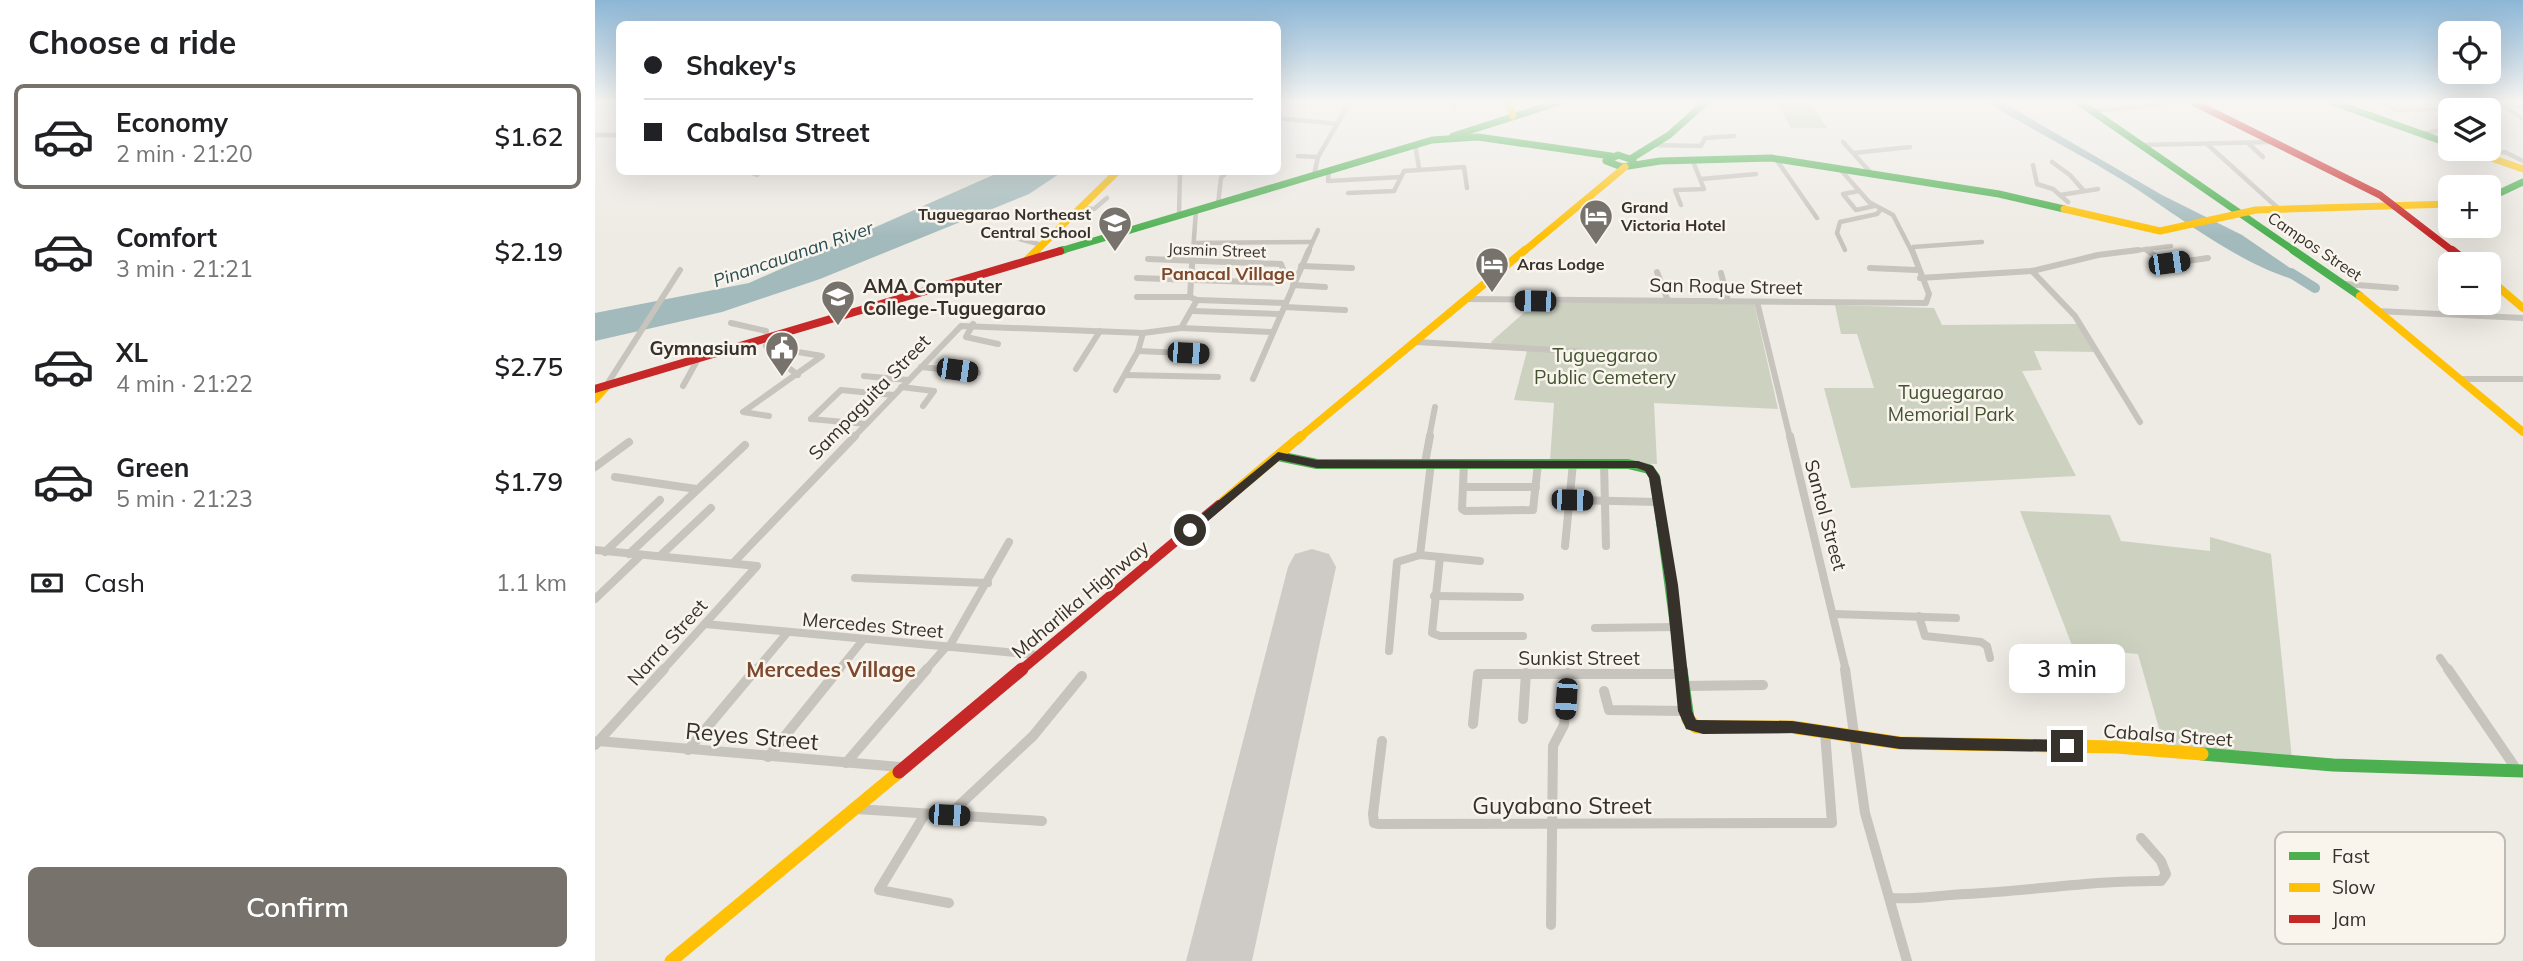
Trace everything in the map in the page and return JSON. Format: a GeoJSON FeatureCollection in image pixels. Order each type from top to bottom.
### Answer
{"type":"FeatureCollection","features":[{"type":"Feature","properties":{"kind":"main road"},"geometry":{"type":"LineString","coordinates":[[595,399],[600,388],[1406,147]]}},
{"type":"Feature","properties":{"kind":"main road"},"geometry":{"type":"LineString","coordinates":[[1542,147],[1589,154],[1609,161],[1636,156],[1653,162],[1776,159],[1983,191],[2150,230],[2181,227],[2239,213],[2279,209],[2438,204]]}},
{"type":"Feature","properties":{"kind":"main road","name":"Maharlika Highway"},"geometry":{"type":"LineString","coordinates":[[671,961],[1650,147]]}},
{"type":"Feature","properties":{"kind":"main road","name":"Campos Street"},"geometry":{"type":"LineString","coordinates":[[2142,147],[2345,284],[2523,432]]}},
{"type":"Feature","properties":{"kind":"main road"},"geometry":{"type":"LineString","coordinates":[[2286,147],[2395,205],[2455,252]]}},
{"type":"Feature","properties":{"kind":"main road"},"geometry":{"type":"LineString","coordinates":[[2501,159],[2523,169]]}},
{"type":"Feature","properties":{"kind":"main road"},"geometry":{"type":"LineString","coordinates":[[1607,183],[1613,175],[1609,161]]}},
{"type":"Feature","properties":{"kind":"main road"},"geometry":{"type":"LineString","coordinates":[[1027,261],[1114,175]]}},
{"type":"Feature","properties":{"kind":"main road"},"geometry":{"type":"LineString","coordinates":[[2501,192],[2523,182]]}},
{"type":"Feature","properties":{"kind":"main road"},"geometry":{"type":"LineString","coordinates":[[2501,289],[2523,307]]}},
{"type":"Feature","properties":{"kind":"main road"},"geometry":{"type":"LineString","coordinates":[[1278,456],[1317,464],[1604,463],[1638,465],[1649,469],[1655,477],[1677,627],[1685,711]]}},
{"type":"Feature","properties":{"kind":"main road","name":"Cabalsa Street"},"geometry":{"type":"LineString","coordinates":[[1685,711],[1691,724],[1696,727],[1783,726],[1856,738],[1928,744],[2117,747],[2333,765],[2520,771]]}},
{"type":"Feature","properties":{"kind":"street"},"geometry":{"type":"LineString","coordinates":[[1314,174],[1325,147]]}},
{"type":"Feature","properties":{"kind":"street"},"geometry":{"type":"LineString","coordinates":[[1415,147],[1419,168]]}},
{"type":"Feature","properties":{"kind":"street"},"geometry":{"type":"LineString","coordinates":[[1636,156],[1696,147]]}},
{"type":"Feature","properties":{"kind":"street"},"geometry":{"type":"LineString","coordinates":[[1848,147],[1872,174]]}},
{"type":"Feature","properties":{"kind":"street"},"geometry":{"type":"LineString","coordinates":[[1854,153],[1910,147]]}},
{"type":"Feature","properties":{"kind":"street"},"geometry":{"type":"LineString","coordinates":[[2211,147],[2279,209]]}},
{"type":"Feature","properties":{"kind":"street"},"geometry":{"type":"LineString","coordinates":[[2252,147],[2263,157]]}},
{"type":"Feature","properties":{"kind":"street"},"geometry":{"type":"LineString","coordinates":[[2501,153],[2523,153]]}},
{"type":"Feature","properties":{"kind":"street"},"geometry":{"type":"LineString","coordinates":[[2509,154],[2523,162]]}},
{"type":"Feature","properties":{"kind":"street"},"geometry":{"type":"LineString","coordinates":[[1298,156],[1318,158]]}},
{"type":"Feature","properties":{"kind":"street"},"geometry":{"type":"LineString","coordinates":[[1681,205],[1675,190],[1705,189],[1692,159]]}},
{"type":"Feature","properties":{"kind":"street"},"geometry":{"type":"LineString","coordinates":[[1776,159],[1818,218]]}},
{"type":"Feature","properties":{"kind":"street"},"geometry":{"type":"LineString","coordinates":[[2052,162],[2073,177],[2075,185],[2084,191]]}},
{"type":"Feature","properties":{"kind":"street"},"geometry":{"type":"LineString","coordinates":[[2033,165],[2035,182],[2069,203],[2050,206]]}},
{"type":"Feature","properties":{"kind":"street"},"geometry":{"type":"LineString","coordinates":[[1348,193],[1395,190],[1407,169],[1419,168],[1464,167],[1467,188]]}},
{"type":"Feature","properties":{"kind":"street"},"geometry":{"type":"LineString","coordinates":[[1840,169],[1874,206],[1891,213],[1913,247],[1982,242]]}},
{"type":"Feature","properties":{"kind":"street"},"geometry":{"type":"LineString","coordinates":[[1329,170],[1328,181],[1401,177]]}},
{"type":"Feature","properties":{"kind":"street"},"geometry":{"type":"LineString","coordinates":[[1701,179],[1756,174]]}},
{"type":"Feature","properties":{"kind":"street"},"geometry":{"type":"LineString","coordinates":[[1179,215],[1177,198],[1180,175]]}},
{"type":"Feature","properties":{"kind":"street"},"geometry":{"type":"LineString","coordinates":[[1218,204],[1221,178],[1224,175]]}},
{"type":"Feature","properties":{"kind":"street"},"geometry":{"type":"LineString","coordinates":[[1364,192],[1368,178]]}},
{"type":"Feature","properties":{"kind":"street"},"geometry":{"type":"LineString","coordinates":[[2060,195],[2098,189]]}},
{"type":"Feature","properties":{"kind":"street"},"geometry":{"type":"LineString","coordinates":[[1859,191],[1843,194],[1860,214],[1877,214],[1881,209]]}},
{"type":"Feature","properties":{"kind":"street"},"geometry":{"type":"LineString","coordinates":[[1079,208],[1094,209],[1107,198]]}},
{"type":"Feature","properties":{"kind":"street"},"geometry":{"type":"LineString","coordinates":[[1845,250],[1837,225],[1874,206]]}},
{"type":"Feature","properties":{"kind":"street"},"geometry":{"type":"LineString","coordinates":[[1181,328],[1193,311],[1191,261],[1196,210]]}},
{"type":"Feature","properties":{"kind":"street"},"geometry":{"type":"LineString","coordinates":[[1106,237],[1123,217]]}},
{"type":"Feature","properties":{"kind":"street"},"geometry":{"type":"LineString","coordinates":[[1253,379],[1271,342],[1271,332],[1318,230]]}},
{"type":"Feature","properties":{"kind":"street"},"geometry":{"type":"LineString","coordinates":[[1012,237],[1042,245]]}},
{"type":"Feature","properties":{"kind":"street"},"geometry":{"type":"LineString","coordinates":[[1194,243],[1312,242]]}},
{"type":"Feature","properties":{"kind":"street"},"geometry":{"type":"LineString","coordinates":[[1920,278],[2032,271],[2086,257],[2171,246]]}},
{"type":"Feature","properties":{"kind":"street","name":"San Roque Street"},"geometry":{"type":"LineString","coordinates":[[1465,299],[1926,303],[1929,294],[1916,270],[1913,247]]}},
{"type":"Feature","properties":{"kind":"street"},"geometry":{"type":"LineString","coordinates":[[2145,249],[2166,264],[2208,258]]}},
{"type":"Feature","properties":{"kind":"street","name":"Jasmin Street"},"geometry":{"type":"LineString","coordinates":[[1148,259],[1283,267]]}},
{"type":"Feature","properties":{"kind":"street"},"geometry":{"type":"LineString","coordinates":[[1301,266],[1353,268]]}},
{"type":"Feature","properties":{"kind":"street"},"geometry":{"type":"LineString","coordinates":[[1870,268],[1916,270]]}},
{"type":"Feature","properties":{"kind":"street"},"geometry":{"type":"LineString","coordinates":[[600,388],[623,359],[680,270]]}},
{"type":"Feature","properties":{"kind":"street"},"geometry":{"type":"LineString","coordinates":[[2032,271],[2075,316],[2140,422]]}},
{"type":"Feature","properties":{"kind":"street"},"geometry":{"type":"LineString","coordinates":[[1657,272],[1668,301]]}},
{"type":"Feature","properties":{"kind":"street"},"geometry":{"type":"LineString","coordinates":[[1721,274],[1728,301]]}},
{"type":"Feature","properties":{"kind":"street"},"geometry":{"type":"LineString","coordinates":[[1137,278],[1276,282]]}},
{"type":"Feature","properties":{"kind":"street"},"geometry":{"type":"LineString","coordinates":[[2345,284],[2396,288]]}},
{"type":"Feature","properties":{"kind":"street"},"geometry":{"type":"LineString","coordinates":[[1293,285],[1325,287]]}},
{"type":"Feature","properties":{"kind":"street"},"geometry":{"type":"LineString","coordinates":[[1137,298],[1193,299],[1283,308]]}},
{"type":"Feature","properties":{"kind":"street","name":"Santol Street"},"geometry":{"type":"LineString","coordinates":[[1757,302],[1834,614],[1856,738],[1862,801],[1907,961]]}},
{"type":"Feature","properties":{"kind":"street"},"geometry":{"type":"LineString","coordinates":[[1193,311],[1283,308],[1345,310]]}},
{"type":"Feature","properties":{"kind":"street"},"geometry":{"type":"LineString","coordinates":[[2377,310],[2523,318]]}},
{"type":"Feature","properties":{"kind":"street"},"geometry":{"type":"LineString","coordinates":[[731,323],[822,356],[743,412],[769,416]]}},
{"type":"Feature","properties":{"kind":"street"},"geometry":{"type":"LineString","coordinates":[[998,344],[966,337],[973,324],[1143,333],[1181,328],[1271,332]]}},
{"type":"Feature","properties":{"kind":"street","name":"Sampaguita Street"},"geometry":{"type":"LineString","coordinates":[[735,561],[957,328],[973,324]]}},
{"type":"Feature","properties":{"kind":"street"},"geometry":{"type":"LineString","coordinates":[[1076,369],[1100,331]]}},
{"type":"Feature","properties":{"kind":"street"},"geometry":{"type":"LineString","coordinates":[[1116,390],[1138,351],[1143,333]]}},
{"type":"Feature","properties":{"kind":"street"},"geometry":{"type":"LineString","coordinates":[[768,337],[774,357],[798,375]]}},
{"type":"Feature","properties":{"kind":"street"},"geometry":{"type":"LineString","coordinates":[[1414,341],[1590,352]]}},
{"type":"Feature","properties":{"kind":"street"},"geometry":{"type":"LineString","coordinates":[[1138,351],[1207,354]]}},
{"type":"Feature","properties":{"kind":"street"},"geometry":{"type":"LineString","coordinates":[[683,386],[698,359]]}},
{"type":"Feature","properties":{"kind":"street"},"geometry":{"type":"LineString","coordinates":[[921,366],[978,373]]}},
{"type":"Feature","properties":{"kind":"street"},"geometry":{"type":"LineString","coordinates":[[864,376],[908,380]]}},
{"type":"Feature","properties":{"kind":"street"},"geometry":{"type":"LineString","coordinates":[[1125,376],[1218,377]]}},
{"type":"Feature","properties":{"kind":"street"},"geometry":{"type":"LineString","coordinates":[[2459,379],[2523,379]]}},
{"type":"Feature","properties":{"kind":"street"},"geometry":{"type":"LineString","coordinates":[[901,387],[934,391],[923,406]]}},
{"type":"Feature","properties":{"kind":"street"},"geometry":{"type":"LineString","coordinates":[[866,424],[811,419],[841,390],[893,395]]}},
{"type":"Feature","properties":{"kind":"street"},"geometry":{"type":"LineString","coordinates":[[1420,555],[1435,407]]}},
{"type":"Feature","properties":{"kind":"street"},"geometry":{"type":"LineString","coordinates":[[595,467],[629,442]]}},
{"type":"Feature","properties":{"kind":"street"},"geometry":{"type":"LineString","coordinates":[[629,554],[745,445]]}},
{"type":"Feature","properties":{"kind":"street"},"geometry":{"type":"LineString","coordinates":[[1464,463],[1462,509],[1465,511],[1533,510],[1538,463]]}},
{"type":"Feature","properties":{"kind":"street"},"geometry":{"type":"LineString","coordinates":[[1565,546],[1572,500],[1573,463]]}},
{"type":"Feature","properties":{"kind":"street"},"geometry":{"type":"LineString","coordinates":[[1604,463],[1606,546]]}},
{"type":"Feature","properties":{"kind":"street"},"geometry":{"type":"LineString","coordinates":[[615,478],[696,489]]}},
{"type":"Feature","properties":{"kind":"street"},"geometry":{"type":"LineString","coordinates":[[1463,487],[1536,487]]}},
{"type":"Feature","properties":{"kind":"street"},"geometry":{"type":"LineString","coordinates":[[605,552],[660,500]]}},
{"type":"Feature","properties":{"kind":"street"},"geometry":{"type":"LineString","coordinates":[[1572,500],[1658,502]]}},
{"type":"Feature","properties":{"kind":"street"},"geometry":{"type":"LineString","coordinates":[[660,556],[711,508]]}},
{"type":"Feature","properties":{"kind":"street"},"geometry":{"type":"LineString","coordinates":[[846,763],[947,647],[988,583],[1009,542]]}},
{"type":"Feature","properties":{"kind":"street"},"geometry":{"type":"LineString","coordinates":[[595,550],[735,561]]}},
{"type":"Feature","properties":{"kind":"street"},"geometry":{"type":"LineString","coordinates":[[595,600],[641,555]]}},
{"type":"Feature","properties":{"kind":"street"},"geometry":{"type":"LineString","coordinates":[[1389,651],[1396,564],[1400,559],[1420,555],[1480,561]]}},
{"type":"Feature","properties":{"kind":"street"},"geometry":{"type":"LineString","coordinates":[[1440,557],[1431,627],[1434,635],[1523,636]]}},
{"type":"Feature","properties":{"kind":"street","name":"Narra Street"},"geometry":{"type":"LineString","coordinates":[[596,743],[756,569],[757,565],[735,561]]}},
{"type":"Feature","properties":{"kind":"street"},"geometry":{"type":"LineString","coordinates":[[855,578],[988,583]]}},
{"type":"Feature","properties":{"kind":"street"},"geometry":{"type":"LineString","coordinates":[[1434,596],[1520,597]]}},
{"type":"Feature","properties":{"kind":"street"},"geometry":{"type":"LineString","coordinates":[[1834,614],[1956,618]]}},
{"type":"Feature","properties":{"kind":"street"},"geometry":{"type":"LineString","coordinates":[[1919,616],[1925,636],[1982,642],[1987,646],[1990,658]]}},
{"type":"Feature","properties":{"kind":"street","name":"Mercedes Street"},"geometry":{"type":"LineString","coordinates":[[705,624],[1040,655]]}},
{"type":"Feature","properties":{"kind":"street"},"geometry":{"type":"LineString","coordinates":[[1595,628],[1677,627]]}},
{"type":"Feature","properties":{"kind":"street"},"geometry":{"type":"LineString","coordinates":[[688,750],[787,633]]}},
{"type":"Feature","properties":{"kind":"street"},"geometry":{"type":"LineString","coordinates":[[768,757],[863,640]]}},
{"type":"Feature","properties":{"kind":"street"},"geometry":{"type":"LineString","coordinates":[[2439,658],[2520,771]]}},
{"type":"Feature","properties":{"kind":"street"},"geometry":{"type":"LineString","coordinates":[[1523,719],[1526,673]]}},
{"type":"Feature","properties":{"kind":"street"},"geometry":{"type":"LineString","coordinates":[[1551,925],[1553,746],[1564,724],[1568,673]]}},
{"type":"Feature","properties":{"kind":"street","name":"Sunkist Street"},"geometry":{"type":"LineString","coordinates":[[1473,724],[1478,674],[1681,674]]}},
{"type":"Feature","properties":{"kind":"street"},"geometry":{"type":"LineString","coordinates":[[949,815],[1033,736],[1082,677]]}},
{"type":"Feature","properties":{"kind":"street"},"geometry":{"type":"LineString","coordinates":[[1682,686],[1763,685]]}},
{"type":"Feature","properties":{"kind":"street"},"geometry":{"type":"LineString","coordinates":[[1604,691],[1609,710],[1685,711]]}},
{"type":"Feature","properties":{"kind":"street","name":"Guyabano Street"},"geometry":{"type":"LineString","coordinates":[[1382,741],[1373,814],[1375,824],[1551,826],[1832,823],[1825,732]]}},
{"type":"Feature","properties":{"kind":"street","name":"Reyes Street"},"geometry":{"type":"LineString","coordinates":[[596,743],[903,768]]}},
{"type":"Feature","properties":{"kind":"street"},"geometry":{"type":"LineString","coordinates":[[855,808],[1042,821]]}},
{"type":"Feature","properties":{"kind":"street"},"geometry":{"type":"LineString","coordinates":[[925,814],[879,890],[949,903]]}},
{"type":"Feature","properties":{"kind":"street"},"geometry":{"type":"LineString","coordinates":[[1890,898],[1913,900],[1966,894],[1992,895],[2115,880],[2161,881],[2165,878],[2164,867],[2141,838]]}},
{"type":"Feature","properties":{"kind":"green space","name":"Tuguegarao Public Cemetery"},"geometry":{"type":"Polygon","coordinates":[[[1535,303],[1754,303],[1778,409],[1654,403],[1657,464],[1550,461],[1554,403],[1514,400],[1527,351],[1488,349],[1492,341],[1535,303]]]}},
{"type":"Feature","properties":{"kind":"green space","name":"Tuguegarao Memorial Park"},"geometry":{"type":"Polygon","coordinates":[[[1835,305],[1934,308],[1942,325],[2077,324],[2098,352],[2034,351],[2042,370],[2022,371],[2076,476],[1851,488],[1824,388],[1874,388],[1857,334],[1841,334],[1835,305]]]}},
{"type":"Feature","properties":{"kind":"green space"},"geometry":{"type":"Polygon","coordinates":[[[2020,511],[2110,515],[2121,541],[2210,551],[2210,537],[2271,554],[2292,759],[2164,746],[2138,654],[2073,648],[2020,511]]]}},
{"type":"Feature","properties":{"kind":"water"},"geometry":{"type":"Polygon","coordinates":[[[2064,147],[2079,147],[2162,195],[2242,235],[2312,283],[2268,270],[2244,258],[2117,177],[2064,147]]]}},
{"type":"Feature","properties":{"kind":"water","name":"Pinancauanan River"},"geometry":{"type":"Polygon","coordinates":[[[993,175],[1058,175],[1029,194],[820,279],[722,312],[595,341],[595,313],[749,283],[993,175]]]}},
{"type":"Feature","properties":{"kind":"waterway"},"geometry":{"type":"LineString","coordinates":[[2291,273],[2315,288]]}},
{"type":"Feature","properties":{"kind":"runway"},"geometry":{"type":"LineString","coordinates":[[1219,961],[1312,567]]}},
{"type":"Feature","properties":{"kind":"traffic: fast"},"geometry":{"type":"LineString","coordinates":[[1060,251],[1409,147]]}},
{"type":"Feature","properties":{"kind":"traffic: fast"},"geometry":{"type":"LineString","coordinates":[[1547,147],[1611,156]]}},
{"type":"Feature","properties":{"kind":"traffic: fast"},"geometry":{"type":"LineString","coordinates":[[1632,158],[1650,147]]}},
{"type":"Feature","properties":{"kind":"traffic: fast"},"geometry":{"type":"LineString","coordinates":[[2144,147],[2360,296]]}},
{"type":"Feature","properties":{"kind":"traffic: fast"},"geometry":{"type":"LineString","coordinates":[[1633,160],[1618,155],[1606,161],[1622,167],[1660,161],[1771,158],[1999,194],[2064,209]]}},
{"type":"Feature","properties":{"kind":"traffic: fast"},"geometry":{"type":"LineString","coordinates":[[2501,192],[2523,182]]}},
{"type":"Feature","properties":{"kind":"traffic: fast"},"geometry":{"type":"LineString","coordinates":[[1278,456],[1317,464],[1628,464],[1649,469],[1655,477],[1688,719]]}},
{"type":"Feature","properties":{"kind":"traffic: fast"},"geometry":{"type":"LineString","coordinates":[[2202,754],[2333,765],[2523,771]]}},
{"type":"Feature","properties":{"kind":"traffic: slow"},"geometry":{"type":"LineString","coordinates":[[2500,161],[2523,169]]}},
{"type":"Feature","properties":{"kind":"traffic: slow"},"geometry":{"type":"LineString","coordinates":[[1219,505],[1625,167]]}},
{"type":"Feature","properties":{"kind":"traffic: slow"},"geometry":{"type":"LineString","coordinates":[[1026,261],[1114,175]]}},
{"type":"Feature","properties":{"kind":"traffic: slow"},"geometry":{"type":"LineString","coordinates":[[2064,209],[2160,231],[2256,210],[2438,204]]}},
{"type":"Feature","properties":{"kind":"traffic: slow"},"geometry":{"type":"LineString","coordinates":[[2501,289],[2523,308]]}},
{"type":"Feature","properties":{"kind":"traffic: slow"},"geometry":{"type":"LineString","coordinates":[[2360,296],[2523,432]]}},
{"type":"Feature","properties":{"kind":"traffic: slow"},"geometry":{"type":"LineString","coordinates":[[595,399],[606,387]]}},
{"type":"Feature","properties":{"kind":"traffic: slow"},"geometry":{"type":"LineString","coordinates":[[1688,719],[1696,727],[1792,727],[1900,743],[2117,747],[2202,754]]}},
{"type":"Feature","properties":{"kind":"traffic: slow"},"geometry":{"type":"LineString","coordinates":[[671,961],[899,772]]}},
{"type":"Feature","properties":{"kind":"traffic: jam"},"geometry":{"type":"LineString","coordinates":[[2283,147],[2380,195],[2454,252]]}},
{"type":"Feature","properties":{"kind":"traffic: jam"},"geometry":{"type":"LineString","coordinates":[[595,389],[1060,251]]}},
{"type":"Feature","properties":{"kind":"traffic: jam"},"geometry":{"type":"LineString","coordinates":[[899,772],[1219,505]]}},
{"type":"Feature","properties":{"kind":"place","name":"Grand Victoria Hotel"},"geometry":{"type":"Point","coordinates":[1596,246]}},
{"type":"Feature","properties":{"kind":"place","name":"Tuguegarao Northeast Central School"},"geometry":{"type":"Point","coordinates":[1115,253]}},
{"type":"Feature","properties":{"kind":"place","name":"Aras Lodge"},"geometry":{"type":"Point","coordinates":[1492,294]}},
{"type":"Feature","properties":{"kind":"place","name":"AMA Computer College-Tuguegarao"},"geometry":{"type":"Point","coordinates":[838,327]}},
{"type":"Feature","properties":{"kind":"place","name":"Gymnasium"},"geometry":{"type":"Point","coordinates":[782,378]}},
{"type":"Feature","properties":{"kind":"district","name":"Panacal Village"},"geometry":{"type":"Point","coordinates":[1228,273]}},
{"type":"Feature","properties":{"kind":"district","name":"Mercedes Village"},"geometry":{"type":"Point","coordinates":[831,669]}},
{"type":"Feature","properties":{"kind":"route"},"geometry":{"type":"LineString","coordinates":[[1190,530],[1278,456],[1317,464],[1566,463],[1644,466],[1655,477],[1672,585],[1685,711],[1691,724],[1703,728],[1792,727],[1900,743],[2067,746]]}}]}
